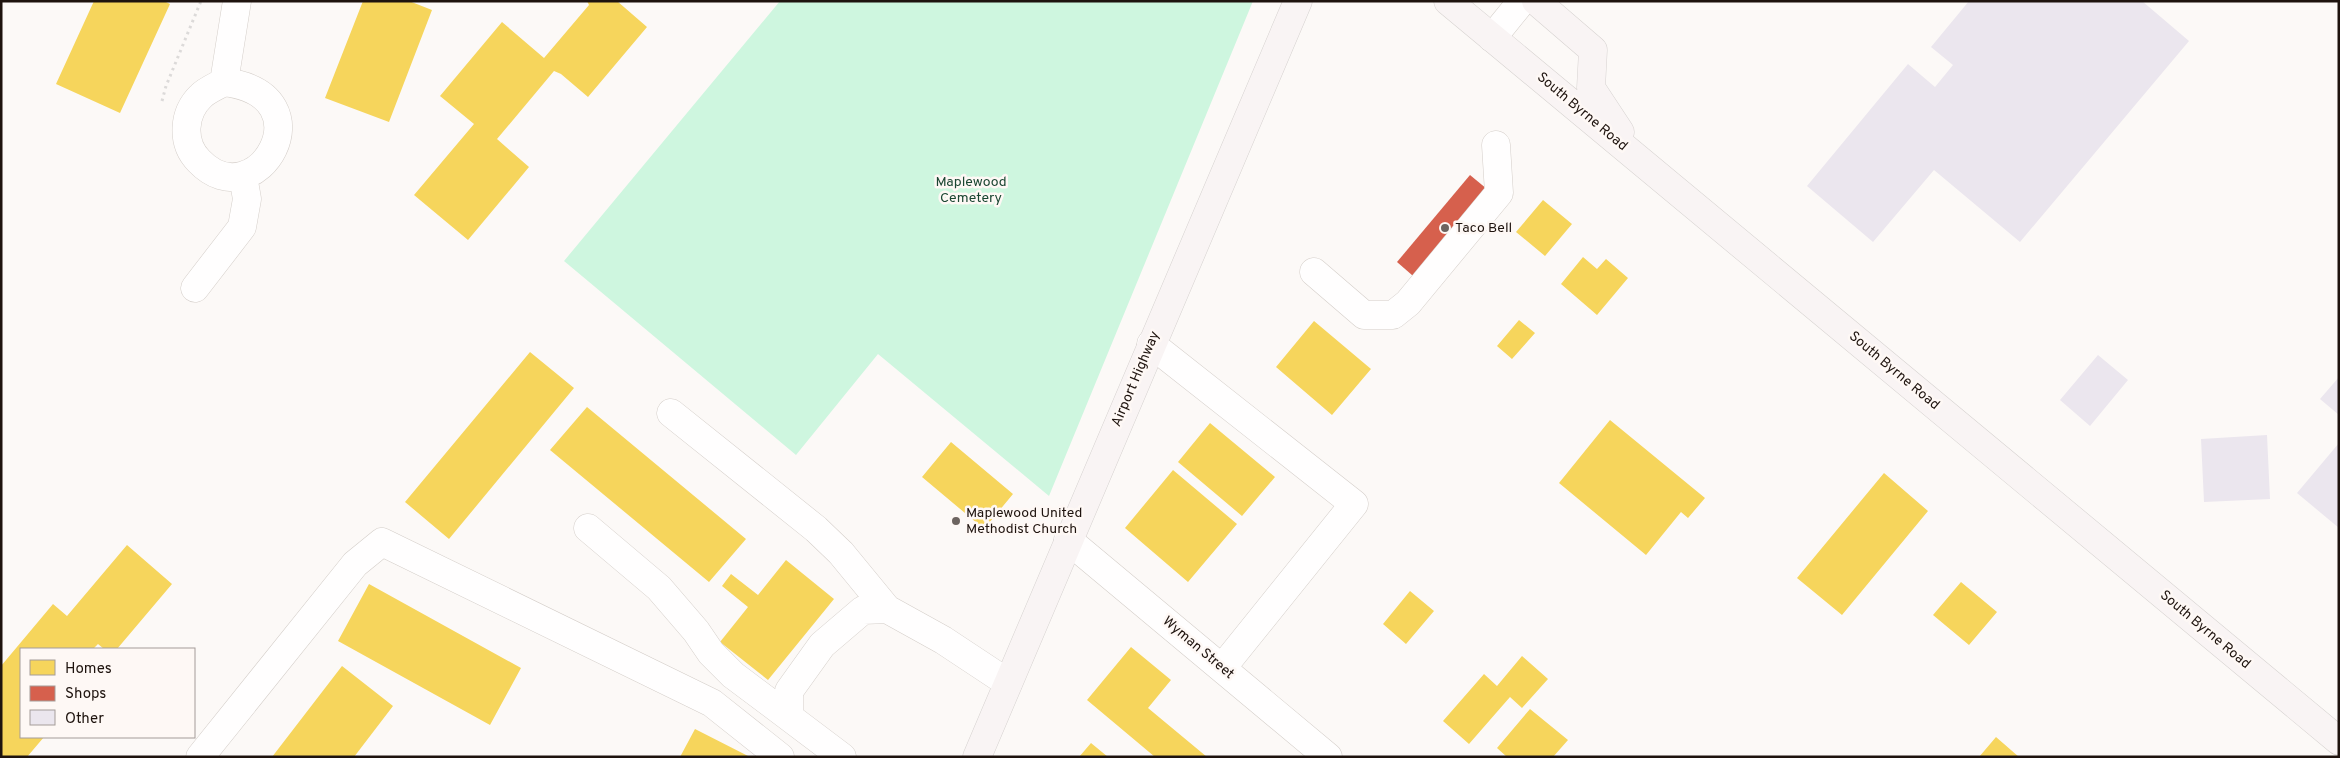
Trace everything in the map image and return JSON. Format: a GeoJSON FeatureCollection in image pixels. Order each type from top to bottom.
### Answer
{"type":"FeatureCollection","features":[{"type":"Feature","properties":{"kind":"main road","name":"Airport Highway"},"geometry":{"type":"LineString","coordinates":[[977,757],[1298,1]]}},
{"type":"Feature","properties":{"kind":"main road","name":"South Byrne Road"},"geometry":{"type":"LineString","coordinates":[[1448,1],[2339,741]]}},
{"type":"Feature","properties":{"kind":"main road"},"geometry":{"type":"LineString","coordinates":[[1536,1],[1593,50],[1591,88],[1636,157]]}},
{"type":"Feature","properties":{"kind":"street"},"geometry":{"type":"LineString","coordinates":[[224,82],[237,1]]}},
{"type":"Feature","properties":{"kind":"street"},"geometry":{"type":"LineString","coordinates":[[1492,38],[1522,1]]}},
{"type":"Feature","properties":{"kind":"street"},"geometry":{"type":"LineString","coordinates":[[224,82],[241,84],[256,90],[265,96],[276,115],[279,133],[274,151],[268,160],[254,171],[243,176],[221,175],[206,168],[194,156],[187,140],[186,122],[193,105],[202,94],[224,82]]}},
{"type":"Feature","properties":{"kind":"street"},"geometry":{"type":"LineString","coordinates":[[1314,272],[1364,315],[1377,317],[1393,316],[1408,304],[1499,193],[1496,145]]}},
{"type":"Feature","properties":{"kind":"street"},"geometry":{"type":"LineString","coordinates":[[195,288],[242,227],[246,199],[243,176]]}},
{"type":"Feature","properties":{"kind":"street"},"geometry":{"type":"LineString","coordinates":[[1151,344],[1354,504],[1222,668]]}},
{"type":"Feature","properties":{"kind":"street"},"geometry":{"type":"LineString","coordinates":[[671,413],[816,529],[841,554],[887,609],[944,640],[1008,683]]}},
{"type":"Feature","properties":{"kind":"street"},"geometry":{"type":"LineString","coordinates":[[588,528],[659,588],[696,631],[711,652],[733,675],[842,757]]}},
{"type":"Feature","properties":{"kind":"street","name":"Wyman Street"},"geometry":{"type":"LineString","coordinates":[[1068,540],[1328,757]]}},
{"type":"Feature","properties":{"kind":"street"},"geometry":{"type":"LineString","coordinates":[[200,757],[355,564],[382,542],[712,703],[780,757]]}},
{"type":"Feature","properties":{"kind":"street"},"geometry":{"type":"LineString","coordinates":[[789,717],[789,691],[822,645],[862,610],[887,609]]}},
{"type":"Feature","properties":{"kind":"path"},"geometry":{"type":"LineString","coordinates":[[162,104],[166,86],[201,1]]}},
{"type":"Feature","properties":{"kind":"green space","name":"Maplewood Cemetery"},"geometry":{"type":"Polygon","coordinates":[[[780,1],[1253,1],[1049,496],[878,354],[796,455],[564,261],[780,1]]]}},
{"type":"Feature","properties":{"kind":"building: Homes"},"geometry":{"type":"Polygon","coordinates":[[[94,1],[164,1],[170,4],[120,113],[56,84],[94,1]]]}},
{"type":"Feature","properties":{"kind":"building: Homes"},"geometry":{"type":"Polygon","coordinates":[[[363,1],[409,1],[432,10],[389,122],[325,98],[363,1]]]}},
{"type":"Feature","properties":{"kind":"building: Homes"},"geometry":{"type":"Polygon","coordinates":[[[587,1],[617,1],[647,27],[588,97],[561,74],[554,71],[497,139],[529,167],[468,240],[414,195],[474,124],[440,96],[502,22],[544,58],[589,5],[587,1]]]}},
{"type":"Feature","properties":{"kind":"building: Homes"},"geometry":{"type":"Polygon","coordinates":[[[1543,200],[1572,224],[1545,256],[1516,232],[1543,200]]]}},
{"type":"Feature","properties":{"kind":"building: Homes"},"geometry":{"type":"Polygon","coordinates":[[[1583,257],[1597,269],[1606,259],[1628,278],[1597,315],[1561,284],[1583,257]]]}},
{"type":"Feature","properties":{"kind":"building: Homes"},"geometry":{"type":"Polygon","coordinates":[[[1519,320],[1535,333],[1512,359],[1497,346],[1519,320]]]}},
{"type":"Feature","properties":{"kind":"building: Homes"},"geometry":{"type":"Polygon","coordinates":[[[1314,321],[1371,369],[1332,415],[1276,367],[1314,321]]]}},
{"type":"Feature","properties":{"kind":"building: Homes"},"geometry":{"type":"Polygon","coordinates":[[[530,352],[574,388],[449,539],[405,502],[530,352]]]}},
{"type":"Feature","properties":{"kind":"building: Homes"},"geometry":{"type":"Polygon","coordinates":[[[587,407],[746,539],[709,582],[550,450],[587,407]]]}},
{"type":"Feature","properties":{"kind":"building: Homes"},"geometry":{"type":"Polygon","coordinates":[[[1610,420],[1705,498],[1688,518],[1681,512],[1646,555],[1559,483],[1610,420]]]}},
{"type":"Feature","properties":{"kind":"building: Homes"},"geometry":{"type":"Polygon","coordinates":[[[1210,423],[1275,477],[1242,516],[1178,462],[1210,423]]]}},
{"type":"Feature","properties":{"kind":"building: Homes"},"geometry":{"type":"Polygon","coordinates":[[[951,442],[1013,494],[984,529],[922,477],[951,442]]]}},
{"type":"Feature","properties":{"kind":"building: Homes"},"geometry":{"type":"Polygon","coordinates":[[[1173,470],[1237,524],[1188,582],[1125,528],[1173,470]]]}},
{"type":"Feature","properties":{"kind":"building: Homes"},"geometry":{"type":"Polygon","coordinates":[[[1884,473],[1928,511],[1842,615],[1797,578],[1884,473]]]}},
{"type":"Feature","properties":{"kind":"building: Homes"},"geometry":{"type":"Polygon","coordinates":[[[127,545],[172,584],[118,648],[103,648],[98,644],[94,648],[20,648],[20,738],[43,738],[27,757],[1,757],[1,666],[53,604],[67,616],[127,545]]]}},
{"type":"Feature","properties":{"kind":"building: Homes"},"geometry":{"type":"Polygon","coordinates":[[[786,560],[834,599],[768,680],[720,642],[748,607],[722,586],[731,574],[758,595],[786,560]]]}},
{"type":"Feature","properties":{"kind":"building: Homes"},"geometry":{"type":"Polygon","coordinates":[[[1961,582],[1997,612],[1969,645],[1933,615],[1961,582]]]}},
{"type":"Feature","properties":{"kind":"building: Homes"},"geometry":{"type":"Polygon","coordinates":[[[369,584],[521,668],[490,725],[338,641],[369,584]]]}},
{"type":"Feature","properties":{"kind":"building: Homes"},"geometry":{"type":"Polygon","coordinates":[[[1410,591],[1434,611],[1406,644],[1383,624],[1410,591]]]}},
{"type":"Feature","properties":{"kind":"building: Homes"},"geometry":{"type":"Polygon","coordinates":[[[1131,647],[1171,680],[1148,708],[1207,757],[1155,757],[1087,700],[1131,647]]]}},
{"type":"Feature","properties":{"kind":"building: Homes"},"geometry":{"type":"Polygon","coordinates":[[[1522,656],[1548,679],[1522,708],[1510,697],[1469,744],[1443,721],[1484,674],[1497,686],[1522,656]]]}},
{"type":"Feature","properties":{"kind":"building: Homes"},"geometry":{"type":"Polygon","coordinates":[[[342,666],[393,706],[354,757],[272,757],[342,666]]]}},
{"type":"Feature","properties":{"kind":"building: Homes"},"geometry":{"type":"Polygon","coordinates":[[[1530,709],[1568,740],[1553,757],[1507,757],[1497,748],[1530,709]]]}},
{"type":"Feature","properties":{"kind":"building: Homes"},"geometry":{"type":"Polygon","coordinates":[[[695,729],[750,757],[680,757],[695,729]]]}},
{"type":"Feature","properties":{"kind":"building: Homes"},"geometry":{"type":"Polygon","coordinates":[[[1996,737],[2019,757],[1979,757],[1996,737]]]}},
{"type":"Feature","properties":{"kind":"building: Homes"},"geometry":{"type":"Polygon","coordinates":[[[1091,743],[1108,757],[1079,757],[1091,743]]]}},
{"type":"Feature","properties":{"kind":"building: Shops","name":"Taco Bell"},"geometry":{"type":"Polygon","coordinates":[[[1470,175],[1493,194],[1420,282],[1397,262],[1470,175]]]}},
{"type":"Feature","properties":{"kind":"building: Other"},"geometry":{"type":"Polygon","coordinates":[[[1969,1],[2142,1],[2189,41],[2020,242],[1934,170],[1873,242],[1807,186],[1908,64],[1935,87],[1953,65],[1931,47],[1969,1]]]}},
{"type":"Feature","properties":{"kind":"building: Other"},"geometry":{"type":"Polygon","coordinates":[[[2098,355],[2128,380],[2090,426],[2060,400],[2098,355]]]}},
{"type":"Feature","properties":{"kind":"building: Other"},"geometry":{"type":"Polygon","coordinates":[[[2339,377],[2339,415],[2320,399],[2339,377]]]}},
{"type":"Feature","properties":{"kind":"building: Other"},"geometry":{"type":"Polygon","coordinates":[[[2267,435],[2270,499],[2204,502],[2201,439],[2267,435]]]}},
{"type":"Feature","properties":{"kind":"building: Other"},"geometry":{"type":"Polygon","coordinates":[[[2339,443],[2339,528],[2297,493],[2339,443]]]}},
{"type":"Feature","properties":{"kind":"place","name":"Taco Bell"},"geometry":{"type":"Point","coordinates":[1445,228]}},
{"type":"Feature","properties":{"kind":"place","name":"Maplewood United Methodist Church"},"geometry":{"type":"Point","coordinates":[956,521]}}]}
